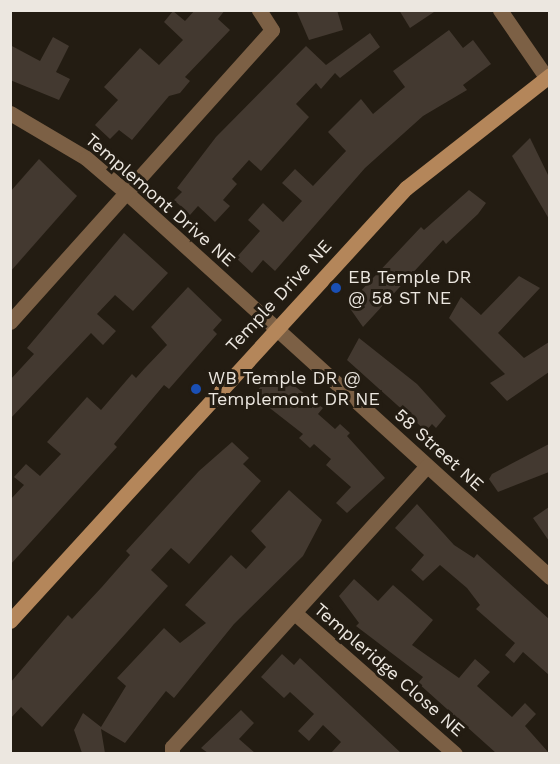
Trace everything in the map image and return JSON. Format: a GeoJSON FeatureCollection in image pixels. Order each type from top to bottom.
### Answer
{"type":"FeatureCollection","features":[{"type":"Feature","properties":{"kind":"street"},"geometry":{"type":"LineString","coordinates":[[10,322],[128,194],[272,30],[259,10]]}},
{"type":"Feature","properties":{"kind":"street"},"geometry":{"type":"LineString","coordinates":[[500,10],[548,76]]}},
{"type":"Feature","properties":{"kind":"street","name":"Temple Drive NE"},"geometry":{"type":"LineString","coordinates":[[10,621],[276,327],[406,188],[548,76]]}},
{"type":"Feature","properties":{"kind":"street","name":"Templemont Drive NE"},"geometry":{"type":"LineString","coordinates":[[10,112],[86,158],[276,327]]}},
{"type":"Feature","properties":{"kind":"street","name":"58 Street NE"},"geometry":{"type":"LineString","coordinates":[[276,327],[549,577]]}},
{"type":"Feature","properties":{"kind":"street","name":"Templeridge Close NE"},"geometry":{"type":"LineString","coordinates":[[172,753],[172,747],[297,615],[427,466]]}},
{"type":"Feature","properties":{"kind":"street","name":"Templeridge Close NE"},"geometry":{"type":"LineString","coordinates":[[297,615],[455,753]]}},
{"type":"Feature","properties":{"kind":"building"},"geometry":{"type":"Polygon","coordinates":[[[195,10],[225,10],[218,19],[230,30],[185,77],[190,81],[180,93],[169,96],[132,140],[119,130],[110,139],[95,125],[118,100],[104,87],[140,48],[159,65],[183,40],[164,22],[173,11],[185,21],[195,10]]]}},
{"type":"Feature","properties":{"kind":"building"},"geometry":{"type":"Polygon","coordinates":[[[296,10],[337,10],[343,30],[309,40],[296,10]]]}},
{"type":"Feature","properties":{"kind":"building"},"geometry":{"type":"Polygon","coordinates":[[[399,10],[437,10],[410,28],[399,10]]]}},
{"type":"Feature","properties":{"kind":"building"},"geometry":{"type":"Polygon","coordinates":[[[449,30],[463,48],[473,40],[491,64],[463,85],[467,90],[423,116],[365,168],[275,271],[263,260],[252,273],[236,258],[260,231],[248,220],[263,203],[283,222],[302,201],[282,183],[295,169],[313,186],[346,151],[328,132],[361,99],[373,114],[405,87],[393,71],[449,30]]]}},
{"type":"Feature","properties":{"kind":"building"},"geometry":{"type":"Polygon","coordinates":[[[370,33],[380,47],[340,78],[335,73],[321,89],[316,83],[296,104],[309,117],[261,171],[249,160],[232,179],[237,184],[223,200],[230,206],[215,222],[198,206],[190,215],[174,200],[182,192],[177,188],[216,137],[306,46],[326,65],[370,33]]]}},
{"type":"Feature","properties":{"kind":"building"},"geometry":{"type":"Polygon","coordinates":[[[53,37],[69,46],[56,72],[70,79],[59,100],[10,80],[10,45],[40,61],[53,37]]]}},
{"type":"Feature","properties":{"kind":"building"},"geometry":{"type":"Polygon","coordinates":[[[530,138],[549,177],[549,219],[512,156],[530,138]]]}},
{"type":"Feature","properties":{"kind":"building"},"geometry":{"type":"Polygon","coordinates":[[[39,159],[77,196],[10,272],[10,192],[39,159]]]}},
{"type":"Feature","properties":{"kind":"building"},"geometry":{"type":"Polygon","coordinates":[[[469,190],[486,203],[478,214],[446,244],[443,240],[363,327],[349,307],[357,295],[421,227],[424,230],[469,190]]]}},
{"type":"Feature","properties":{"kind":"building"},"geometry":{"type":"Polygon","coordinates":[[[124,233],[168,273],[133,311],[115,295],[97,314],[116,331],[103,345],[91,333],[10,419],[10,380],[34,354],[27,348],[124,233]]]}},
{"type":"Feature","properties":{"kind":"building"},"geometry":{"type":"Polygon","coordinates":[[[519,276],[540,288],[498,333],[524,358],[549,342],[549,372],[507,401],[490,383],[505,374],[449,318],[461,297],[481,315],[519,276]]]}},
{"type":"Feature","properties":{"kind":"building"},"geometry":{"type":"Polygon","coordinates":[[[188,287],[222,320],[213,330],[217,334],[169,389],[164,385],[114,444],[117,447],[10,565],[10,500],[24,485],[14,477],[26,464],[40,476],[61,454],[47,442],[87,397],[101,410],[132,374],[136,378],[167,345],[151,327],[188,287]]]}},
{"type":"Feature","properties":{"kind":"building"},"geometry":{"type":"Polygon","coordinates":[[[359,338],[417,384],[446,416],[436,428],[432,424],[426,431],[347,360],[359,338]]]}},
{"type":"Feature","properties":{"kind":"building"},"geometry":{"type":"Polygon","coordinates":[[[275,371],[323,408],[318,414],[335,429],[340,424],[350,433],[347,436],[385,478],[347,513],[336,503],[351,487],[326,465],[331,459],[314,444],[310,448],[299,438],[303,434],[253,395],[275,371]]]}},
{"type":"Feature","properties":{"kind":"building"},"geometry":{"type":"Polygon","coordinates":[[[232,442],[249,458],[243,464],[261,481],[189,564],[171,548],[151,570],[168,586],[42,727],[21,707],[10,719],[10,683],[68,615],[72,619],[101,588],[130,555],[126,551],[199,471],[232,442]]]}},
{"type":"Feature","properties":{"kind":"building"},"geometry":{"type":"Polygon","coordinates":[[[549,444],[549,472],[498,492],[489,479],[492,474],[549,444]]]}},
{"type":"Feature","properties":{"kind":"building"},"geometry":{"type":"Polygon","coordinates":[[[289,490],[322,520],[303,556],[234,624],[174,698],[166,691],[125,743],[101,729],[105,753],[82,753],[74,730],[83,713],[101,727],[126,686],[117,678],[164,628],[180,643],[206,623],[185,605],[231,555],[246,569],[266,547],[251,531],[289,490]]]}},
{"type":"Feature","properties":{"kind":"building"},"geometry":{"type":"Polygon","coordinates":[[[417,504],[454,545],[474,558],[477,554],[549,619],[549,675],[523,652],[514,663],[505,655],[515,643],[476,609],[480,605],[467,588],[440,565],[423,581],[411,570],[424,555],[395,528],[417,504]]]}},
{"type":"Feature","properties":{"kind":"building"},"geometry":{"type":"Polygon","coordinates":[[[549,507],[549,541],[533,518],[549,507]]]}},
{"type":"Feature","properties":{"kind":"building"},"geometry":{"type":"Polygon","coordinates":[[[354,579],[378,601],[393,585],[433,620],[412,645],[459,678],[475,659],[490,672],[477,686],[512,717],[525,703],[536,714],[525,726],[549,753],[496,753],[418,683],[423,677],[356,626],[359,623],[339,596],[354,579]]]}},
{"type":"Feature","properties":{"kind":"building"},"geometry":{"type":"Polygon","coordinates":[[[282,654],[294,665],[300,658],[401,753],[331,753],[341,742],[323,725],[309,741],[298,731],[314,714],[290,692],[284,698],[261,677],[282,654]]]}},
{"type":"Feature","properties":{"kind":"building"},"geometry":{"type":"Polygon","coordinates":[[[241,710],[254,723],[239,739],[255,753],[208,753],[201,748],[241,710]]]}},
{"type":"Feature","properties":{"kind":"place","name":"EB Temple DR @ 58 ST NE"},"geometry":{"type":"Point","coordinates":[336,288]}},
{"type":"Feature","properties":{"kind":"place","name":"WB Temple DR @ Templemont DR NE"},"geometry":{"type":"Point","coordinates":[196,389]}}]}
